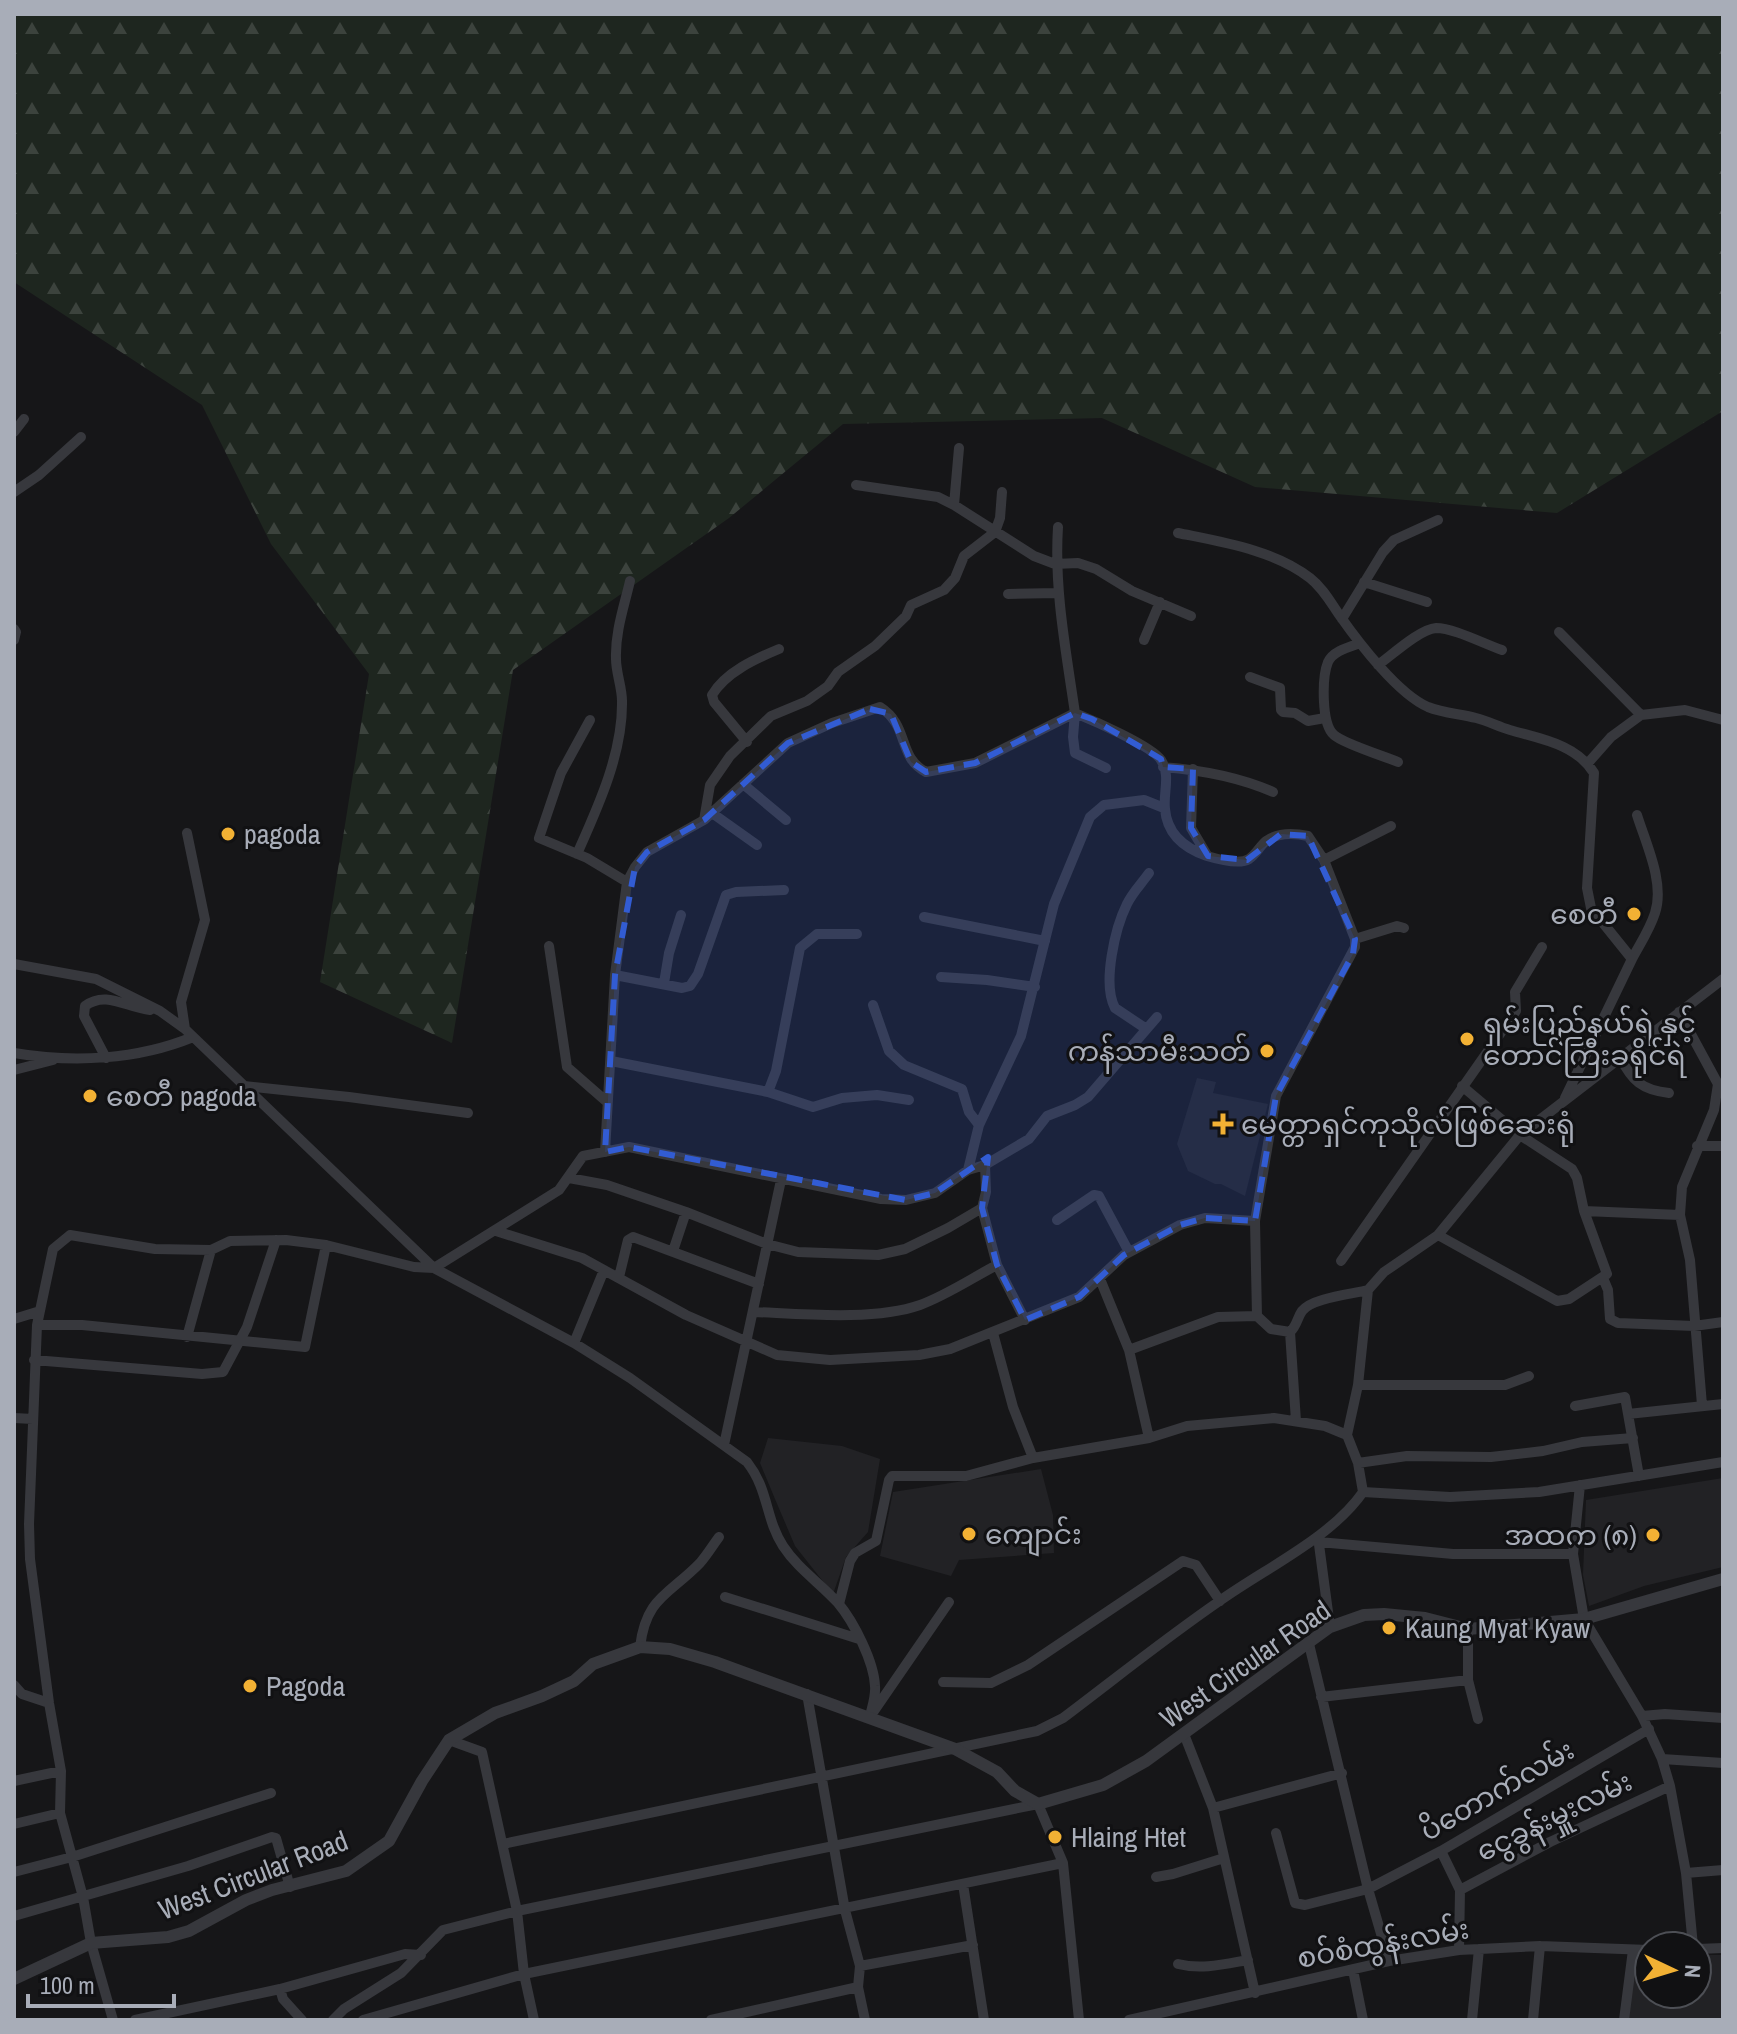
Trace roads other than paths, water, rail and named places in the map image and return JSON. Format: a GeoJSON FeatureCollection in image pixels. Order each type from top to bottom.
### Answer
{"type":"FeatureCollection","features":[{"type":"Feature","properties":{"kind":"street"},"geometry":{"type":"LineString","coordinates":[[14,432],[24,419]]}},
{"type":"Feature","properties":{"kind":"street"},"geometry":{"type":"LineString","coordinates":[[14,492],[39,475],[81,437]]}},
{"type":"Feature","properties":{"kind":"street"},"geometry":{"type":"LineString","coordinates":[[954,505],[959,448]]}},
{"type":"Feature","properties":{"kind":"street"},"geometry":{"type":"LineString","coordinates":[[856,485],[938,497],[1034,556],[1055,564],[1078,563],[1096,569],[1132,591],[1191,616]]}},
{"type":"Feature","properties":{"kind":"street"},"geometry":{"type":"LineString","coordinates":[[708,816],[710,785],[730,756],[771,716],[807,701],[828,686],[838,672],[875,646],[906,616],[911,605],[944,590],[955,578],[964,556],[995,532],[1000,518],[1002,492]]}},
{"type":"Feature","properties":{"kind":"street"},"geometry":{"type":"LineString","coordinates":[[1342,619],[1383,552],[1394,540],[1438,520]]}},
{"type":"Feature","properties":{"kind":"street"},"geometry":{"type":"LineString","coordinates":[[1058,527],[1055,564],[1075,713],[1075,753],[1106,768]]}},
{"type":"Feature","properties":{"kind":"street"},"geometry":{"type":"LineString","coordinates":[[1178,533],[1276,559],[1310,577],[1378,665],[1429,708],[1478,718],[1570,749],[1588,763],[1594,773],[1587,888],[1589,900],[1591,908],[1632,959]]}},
{"type":"Feature","properties":{"kind":"street"},"geometry":{"type":"LineString","coordinates":[[577,854],[603,795],[614,757],[622,701],[616,660],[617,633],[630,581]]}},
{"type":"Feature","properties":{"kind":"street"},"geometry":{"type":"LineString","coordinates":[[1364,582],[1427,602]]}},
{"type":"Feature","properties":{"kind":"street"},"geometry":{"type":"LineString","coordinates":[[1008,594],[1058,593]]}},
{"type":"Feature","properties":{"kind":"street"},"geometry":{"type":"LineString","coordinates":[[1144,640],[1160,602]]}},
{"type":"Feature","properties":{"kind":"street"},"geometry":{"type":"LineString","coordinates":[[1378,665],[1426,631],[1436,628],[1502,650]]}},
{"type":"Feature","properties":{"kind":"street"},"geometry":{"type":"LineString","coordinates":[[14,629],[14,640]]}},
{"type":"Feature","properties":{"kind":"street"},"geometry":{"type":"LineString","coordinates":[[1559,632],[1641,715]]}},
{"type":"Feature","properties":{"kind":"street"},"geometry":{"type":"LineString","coordinates":[[1360,643],[1339,651],[1328,663],[1325,718],[1335,736],[1398,762]]}},
{"type":"Feature","properties":{"kind":"street"},"geometry":{"type":"LineString","coordinates":[[747,742],[714,702],[712,695],[716,688],[749,662],[779,649]]}},
{"type":"Feature","properties":{"kind":"street"},"geometry":{"type":"LineString","coordinates":[[1250,677],[1280,688],[1283,712],[1295,713],[1308,721],[1325,718]]}},
{"type":"Feature","properties":{"kind":"street"},"geometry":{"type":"LineString","coordinates":[[605,1152],[615,975],[627,882],[647,852],[708,816],[788,743],[832,723],[880,707],[899,724],[911,762],[926,772],[975,763],[1075,713]]}},
{"type":"Feature","properties":{"kind":"street"},"geometry":{"type":"LineString","coordinates":[[1588,763],[1611,737],[1641,715],[1685,710],[1723,720]]}},
{"type":"Feature","properties":{"kind":"street"},"geometry":{"type":"LineString","coordinates":[[1075,713],[1133,740],[1161,759],[1167,779],[1164,808],[1173,836],[1183,844],[1208,856],[1247,860],[1267,840],[1281,834],[1308,836],[1324,860],[1355,939],[1353,954],[1276,1096],[1255,1221],[1257,1316]]}},
{"type":"Feature","properties":{"kind":"street"},"geometry":{"type":"LineString","coordinates":[[590,720],[561,773],[538,834],[539,838],[577,854],[627,882]]}},
{"type":"Feature","properties":{"kind":"street"},"geometry":{"type":"LineString","coordinates":[[1163,767],[1193,769],[1273,792]]}},
{"type":"Feature","properties":{"kind":"street"},"geometry":{"type":"LineString","coordinates":[[1193,769],[1191,828],[1208,856]]}},
{"type":"Feature","properties":{"kind":"street"},"geometry":{"type":"LineString","coordinates":[[743,784],[786,820]]}},
{"type":"Feature","properties":{"kind":"street"},"geometry":{"type":"LineString","coordinates":[[968,1170],[979,1125],[1021,1036],[1054,904],[1090,817],[1104,805],[1144,800],[1164,808]]}},
{"type":"Feature","properties":{"kind":"street"},"geometry":{"type":"LineString","coordinates":[[1564,1100],[1654,916],[1656,883],[1637,815]]}},
{"type":"Feature","properties":{"kind":"street"},"geometry":{"type":"LineString","coordinates":[[708,816],[757,845]]}},
{"type":"Feature","properties":{"kind":"street"},"geometry":{"type":"LineString","coordinates":[[1324,860],[1391,826]]}},
{"type":"Feature","properties":{"kind":"street"},"geometry":{"type":"LineString","coordinates":[[187,833],[205,920],[181,1002],[189,1033]]}},
{"type":"Feature","properties":{"kind":"street"},"geometry":{"type":"LineString","coordinates":[[1145,1028],[1115,1008],[1109,987],[1113,951],[1127,904],[1149,873]]}},
{"type":"Feature","properties":{"kind":"street"},"geometry":{"type":"LineString","coordinates":[[615,975],[682,988],[695,982],[726,895],[784,890]]}},
{"type":"Feature","properties":{"kind":"street"},"geometry":{"type":"LineString","coordinates":[[664,983],[669,953],[681,915]]}},
{"type":"Feature","properties":{"kind":"street"},"geometry":{"type":"LineString","coordinates":[[924,917],[1045,941]]}},
{"type":"Feature","properties":{"kind":"street"},"geometry":{"type":"LineString","coordinates":[[1355,939],[1397,926],[1404,928]]}},
{"type":"Feature","properties":{"kind":"street"},"geometry":{"type":"LineString","coordinates":[[768,1092],[776,1071],[800,948],[817,934],[857,934]]}},
{"type":"Feature","properties":{"kind":"street"},"geometry":{"type":"LineString","coordinates":[[549,946],[567,1067],[607,1102]]}},
{"type":"Feature","properties":{"kind":"street"},"geometry":{"type":"LineString","coordinates":[[1341,1261],[1516,1011],[1515,992],[1542,947]]}},
{"type":"Feature","properties":{"kind":"street"},"geometry":{"type":"LineString","coordinates":[[14,964],[96,979],[160,1011],[189,1033],[434,1268],[574,1343],[630,1378],[747,1462],[758,1477],[772,1525],[782,1544],[804,1574],[839,1604],[872,1665],[876,1689],[870,1716]]}},
{"type":"Feature","properties":{"kind":"street"},"geometry":{"type":"LineString","coordinates":[[941,977],[1035,987]]}},
{"type":"Feature","properties":{"kind":"street"},"geometry":{"type":"LineString","coordinates":[[1296,1421],[1290,1332],[1297,1324],[1301,1311],[1309,1304],[1368,1290],[1384,1272],[1438,1235],[1520,1135],[1723,979]]}},
{"type":"Feature","properties":{"kind":"street"},"geometry":{"type":"LineString","coordinates":[[106,1058],[84,1016],[85,1006],[92,1000],[103,998],[144,1010],[160,1011]]}},
{"type":"Feature","properties":{"kind":"street"},"geometry":{"type":"LineString","coordinates":[[873,1005],[889,1051],[904,1065],[962,1089],[969,1112],[979,1125]]}},
{"type":"Feature","properties":{"kind":"street"},"geometry":{"type":"LineString","coordinates":[[1679,1012],[1718,1084],[1714,1110],[1682,1187],[1680,1215],[1690,1260],[1702,1405]]}},
{"type":"Feature","properties":{"kind":"street"},"geometry":{"type":"LineString","coordinates":[[113,2020],[60,1813],[61,1771],[30,1559],[34,1360],[37,1325],[53,1249],[70,1235],[155,1249],[211,1250],[230,1241],[276,1240],[326,1245],[414,1267],[434,1268],[559,1190],[583,1156],[629,1147],[781,1180],[881,1199],[906,1200],[935,1193],[968,1170],[985,1165],[1029,1139],[1047,1116],[1088,1097],[1157,1017]]}},
{"type":"Feature","properties":{"kind":"street"},"geometry":{"type":"LineString","coordinates":[[14,1053],[58,1058],[106,1058],[169,1047],[189,1033]]}},
{"type":"Feature","properties":{"kind":"street"},"geometry":{"type":"LineString","coordinates":[[1620,1057],[1629,1076],[1637,1083],[1669,1093]]}},
{"type":"Feature","properties":{"kind":"street"},"geometry":{"type":"LineString","coordinates":[[14,1070],[58,1058]]}},
{"type":"Feature","properties":{"kind":"street"},"geometry":{"type":"LineString","coordinates":[[611,1061],[768,1092],[813,1107],[842,1098],[877,1095],[909,1100]]}},
{"type":"Feature","properties":{"kind":"street"},"geometry":{"type":"LineString","coordinates":[[244,1086],[468,1113]]}},
{"type":"Feature","properties":{"kind":"street"},"geometry":{"type":"LineString","coordinates":[[1438,1235],[1557,1301],[1569,1299],[1607,1274],[1572,1169],[1520,1135],[1462,1086]]}},
{"type":"Feature","properties":{"kind":"street"},"geometry":{"type":"LineString","coordinates":[[1697,1146],[1723,1146]]}},
{"type":"Feature","properties":{"kind":"street"},"geometry":{"type":"LineString","coordinates":[[985,1165],[986,1192],[982,1208],[997,1265],[1025,1320]]}},
{"type":"Feature","properties":{"kind":"street"},"geometry":{"type":"LineString","coordinates":[[569,1178],[607,1185],[767,1244],[798,1252],[878,1255],[905,1249],[982,1208]]}},
{"type":"Feature","properties":{"kind":"street"},"geometry":{"type":"LineString","coordinates":[[724,1445],[781,1180]]}},
{"type":"Feature","properties":{"kind":"street"},"geometry":{"type":"LineString","coordinates":[[1057,1220],[1094,1195],[1099,1196],[1129,1252]]}},
{"type":"Feature","properties":{"kind":"street"},"geometry":{"type":"LineString","coordinates":[[1584,1211],[1680,1215]]}},
{"type":"Feature","properties":{"kind":"street"},"geometry":{"type":"LineString","coordinates":[[673,1251],[686,1212]]}},
{"type":"Feature","properties":{"kind":"street"},"geometry":{"type":"LineString","coordinates":[[496,1231],[582,1258],[686,1315],[777,1355],[830,1360],[950,1349],[1079,1297],[1129,1252],[1156,1236],[1205,1218],[1255,1221]]}},
{"type":"Feature","properties":{"kind":"street"},"geometry":{"type":"LineString","coordinates":[[619,1277],[628,1240],[633,1237],[759,1284]]}},
{"type":"Feature","properties":{"kind":"street"},"geometry":{"type":"LineString","coordinates":[[34,1360],[202,1374],[223,1372],[247,1327],[276,1240]]}},
{"type":"Feature","properties":{"kind":"street"},"geometry":{"type":"LineString","coordinates":[[37,1325],[82,1325],[305,1347],[326,1245]]}},
{"type":"Feature","properties":{"kind":"street"},"geometry":{"type":"LineString","coordinates":[[187,1337],[211,1250]]}},
{"type":"Feature","properties":{"kind":"street"},"geometry":{"type":"LineString","coordinates":[[754,1312],[865,1314],[918,1305],[997,1265]]}},
{"type":"Feature","properties":{"kind":"street"},"geometry":{"type":"LineString","coordinates":[[574,1343],[604,1270]]}},
{"type":"Feature","properties":{"kind":"street"},"geometry":{"type":"LineString","coordinates":[[1603,1278],[1608,1290],[1610,1319],[1613,1321],[1660,1326],[1723,1322]]}},
{"type":"Feature","properties":{"kind":"street"},"geometry":{"type":"LineString","coordinates":[[1100,1279],[1129,1350],[1149,1438]]}},
{"type":"Feature","properties":{"kind":"street"},"geometry":{"type":"LineString","coordinates":[[503,1844],[1037,1731],[1063,1718],[1220,1601],[1318,1539],[1352,1508],[1363,1492],[1358,1463],[1347,1435],[1358,1385],[1368,1290]]}},
{"type":"Feature","properties":{"kind":"street"},"geometry":{"type":"LineString","coordinates":[[14,1319],[40,1311]]}},
{"type":"Feature","properties":{"kind":"street"},"geometry":{"type":"LineString","coordinates":[[1129,1350],[1218,1317],[1257,1316],[1271,1329],[1290,1332]]}},
{"type":"Feature","properties":{"kind":"street"},"geometry":{"type":"LineString","coordinates":[[993,1333],[1013,1407],[1033,1458]]}},
{"type":"Feature","properties":{"kind":"street"},"geometry":{"type":"LineString","coordinates":[[1358,1385],[1505,1385],[1529,1376]]}},
{"type":"Feature","properties":{"kind":"street"},"geometry":{"type":"LineString","coordinates":[[1575,1406],[1625,1397],[1639,1476]]}},
{"type":"Feature","properties":{"kind":"street"},"geometry":{"type":"LineString","coordinates":[[1628,1414],[1723,1404]]}},
{"type":"Feature","properties":{"kind":"street"},"geometry":{"type":"LineString","coordinates":[[14,1418],[33,1419]]}},
{"type":"Feature","properties":{"kind":"street"},"geometry":{"type":"LineString","coordinates":[[839,1604],[850,1561],[855,1553],[876,1541],[892,1476],[966,1476],[1033,1458],[1149,1438],[1187,1426],[1274,1418],[1325,1426],[1347,1435]]}},
{"type":"Feature","properties":{"kind":"street"},"geometry":{"type":"LineString","coordinates":[[1358,1463],[1407,1456],[1491,1457],[1543,1451],[1582,1442],[1633,1438]]}},
{"type":"Feature","properties":{"kind":"street"},"geometry":{"type":"LineString","coordinates":[[1363,1492],[1450,1497],[1539,1492],[1723,1462]]}},
{"type":"Feature","properties":{"kind":"street"},"geometry":{"type":"LineString","coordinates":[[1580,1485],[1573,1554],[1584,1619],[1642,1716],[1662,1759],[1686,1873],[1693,1930]]}},
{"type":"Feature","properties":{"kind":"street"},"geometry":{"type":"LineString","coordinates":[[640,1647],[643,1624],[653,1605],[701,1562],[719,1537]]}},
{"type":"Feature","properties":{"kind":"street"},"geometry":{"type":"LineString","coordinates":[[1318,1539],[1453,1554],[1573,1554]]}},
{"type":"Feature","properties":{"kind":"street"},"geometry":{"type":"LineString","coordinates":[[1318,1539],[1330,1627]]}},
{"type":"Feature","properties":{"kind":"street"},"geometry":{"type":"LineString","coordinates":[[943,1682],[991,1683],[1028,1665],[1183,1561],[1196,1565],[1220,1601]]}},
{"type":"Feature","properties":{"kind":"street","name":"West Circular Road"},"geometry":{"type":"LineString","coordinates":[[14,1979],[91,1943],[168,1937],[189,1931],[246,1900],[346,1871],[389,1841],[449,1740],[495,1713],[574,1681],[593,1664],[640,1647],[670,1649],[715,1662],[955,1749],[997,1772],[1015,1791],[1038,1804],[1103,1785],[1146,1761],[1330,1627],[1364,1615],[1425,1618],[1468,1629],[1584,1619],[1723,1579]]}},
{"type":"Feature","properties":{"kind":"street"},"geometry":{"type":"LineString","coordinates":[[725,1597],[859,1639]]}},
{"type":"Feature","properties":{"kind":"street"},"geometry":{"type":"LineString","coordinates":[[870,1716],[949,1602]]}},
{"type":"Feature","properties":{"kind":"street"},"geometry":{"type":"LineString","coordinates":[[1468,1629],[1468,1680],[1478,1719]]}},
{"type":"Feature","properties":{"kind":"street"},"geometry":{"type":"LineString","coordinates":[[1309,1644],[1368,1889],[1389,1961]]}},
{"type":"Feature","properties":{"kind":"street"},"geometry":{"type":"LineString","coordinates":[[1321,1697],[1468,1680]]}},
{"type":"Feature","properties":{"kind":"street"},"geometry":{"type":"LineString","coordinates":[[14,1685],[18,1694],[49,1703]]}},
{"type":"Feature","properties":{"kind":"street"},"geometry":{"type":"LineString","coordinates":[[807,1694],[845,1910],[860,1966],[858,1987],[865,2020]]}},
{"type":"Feature","properties":{"kind":"street"},"geometry":{"type":"LineString","coordinates":[[1642,1716],[1665,1714],[1723,1718]]}},
{"type":"Feature","properties":{"kind":"street","name":"ပိတောက်လမ်း"},"geometry":{"type":"LineString","coordinates":[[1276,1833],[1295,1903],[1305,1905],[1368,1889],[1441,1851],[1649,1729]]}},
{"type":"Feature","properties":{"kind":"street"},"geometry":{"type":"LineString","coordinates":[[1184,1734],[1213,1808],[1255,1993]]}},
{"type":"Feature","properties":{"kind":"street"},"geometry":{"type":"LineString","coordinates":[[449,1740],[482,1752],[517,1911],[524,1974],[534,2020]]}},
{"type":"Feature","properties":{"kind":"street"},"geometry":{"type":"LineString","coordinates":[[1662,1759],[1723,1763]]}},
{"type":"Feature","properties":{"kind":"street"},"geometry":{"type":"LineString","coordinates":[[14,1781],[61,1771]]}},
{"type":"Feature","properties":{"kind":"street"},"geometry":{"type":"LineString","coordinates":[[1213,1808],[1342,1773]]}},
{"type":"Feature","properties":{"kind":"street","name":"ငွေခွန်းမှူးလမ်း"},"geometry":{"type":"LineString","coordinates":[[1460,1890],[1550,1842],[1670,1786]]}},
{"type":"Feature","properties":{"kind":"street"},"geometry":{"type":"LineString","coordinates":[[14,1872],[72,1857],[271,1793]]}},
{"type":"Feature","properties":{"kind":"street"},"geometry":{"type":"LineString","coordinates":[[333,2020],[344,2009],[366,1998],[401,1973],[443,1930],[517,1911],[1038,1804],[1063,1863],[1079,2020]]}},
{"type":"Feature","properties":{"kind":"street"},"geometry":{"type":"LineString","coordinates":[[14,1824],[60,1813]]}},
{"type":"Feature","properties":{"kind":"street"},"geometry":{"type":"LineString","coordinates":[[14,1916],[188,1866],[272,1837],[276,1838],[290,1887]]}},
{"type":"Feature","properties":{"kind":"street"},"geometry":{"type":"LineString","coordinates":[[1441,1851],[1460,1890],[1459,1950]]}},
{"type":"Feature","properties":{"kind":"street"},"geometry":{"type":"LineString","coordinates":[[1156,1877],[1224,1858]]}},
{"type":"Feature","properties":{"kind":"street"},"geometry":{"type":"LineString","coordinates":[[363,2020],[524,1974],[1063,1863]]}},
{"type":"Feature","properties":{"kind":"street"},"geometry":{"type":"LineString","coordinates":[[1686,1873],[1723,1870]]}},
{"type":"Feature","properties":{"kind":"street"},"geometry":{"type":"LineString","coordinates":[[963,1884],[984,2020]]}},
{"type":"Feature","properties":{"kind":"street"},"geometry":{"type":"LineString","coordinates":[[860,1966],[973,1945]]}},
{"type":"Feature","properties":{"kind":"street"},"geometry":{"type":"LineString","coordinates":[[1533,2020],[1540,1946]]}},
{"type":"Feature","properties":{"kind":"street","name":"စဝ်စံထွန်းလမ်း"},"geometry":{"type":"LineString","coordinates":[[1129,2020],[1389,1961],[1459,1950],[1540,1946],[1633,1950]]}},
{"type":"Feature","properties":{"kind":"street"},"geometry":{"type":"LineString","coordinates":[[1472,2020],[1479,1949]]}},
{"type":"Feature","properties":{"kind":"street"},"geometry":{"type":"LineString","coordinates":[[1624,2020],[1633,1950]]}},
{"type":"Feature","properties":{"kind":"street"},"geometry":{"type":"LineString","coordinates":[[135,2020],[280,1989],[405,1954],[421,1955]]}},
{"type":"Feature","properties":{"kind":"street"},"geometry":{"type":"LineString","coordinates":[[1178,1964],[1188,1967],[1215,1966],[1248,1960]]}},
{"type":"Feature","properties":{"kind":"street"},"geometry":{"type":"LineString","coordinates":[[1353,1970],[1363,2020]]}},
{"type":"Feature","properties":{"kind":"street"},"geometry":{"type":"LineString","coordinates":[[711,2020],[858,1987]]}},
{"type":"Feature","properties":{"kind":"street"},"geometry":{"type":"LineString","coordinates":[[280,1989],[283,1999],[302,2020]]}},
{"type":"Feature","properties":{"kind":"place","name":"pagoda"},"geometry":{"type":"Point","coordinates":[228,834]}},
{"type":"Feature","properties":{"kind":"place","name":"စေတီ"},"geometry":{"type":"Point","coordinates":[1634,914]}},
{"type":"Feature","properties":{"kind":"place","name":"ရှမ်းပြည်နယ်ရဲ နှင့် တောင်ကြီးခရိုင်ရဲ"},"geometry":{"type":"Point","coordinates":[1467,1039]}},
{"type":"Feature","properties":{"kind":"place","name":"ကန်သာမီးသတ်"},"geometry":{"type":"Point","coordinates":[1267,1051]}},
{"type":"Feature","properties":{"kind":"place","name":"စေတီ pagoda"},"geometry":{"type":"Point","coordinates":[90,1096]}},
{"type":"Feature","properties":{"kind":"place","name":"မေတ္တာရှင်ကုသိုလ်ဖြစ်ဆေးရုံ"},"geometry":{"type":"Point","coordinates":[1223,1124]}},
{"type":"Feature","properties":{"kind":"place","name":"ကျောင်း"},"geometry":{"type":"Point","coordinates":[969,1534]}},
{"type":"Feature","properties":{"kind":"place","name":"အထက (၈)"},"geometry":{"type":"Point","coordinates":[1653,1535]}},
{"type":"Feature","properties":{"kind":"place","name":"Kaung Myat Kyaw"},"geometry":{"type":"Point","coordinates":[1389,1628]}},
{"type":"Feature","properties":{"kind":"place","name":"Pagoda"},"geometry":{"type":"Point","coordinates":[250,1686]}},
{"type":"Feature","properties":{"kind":"place","name":"Hlaing Htet"},"geometry":{"type":"Point","coordinates":[1055,1837]}}]}
